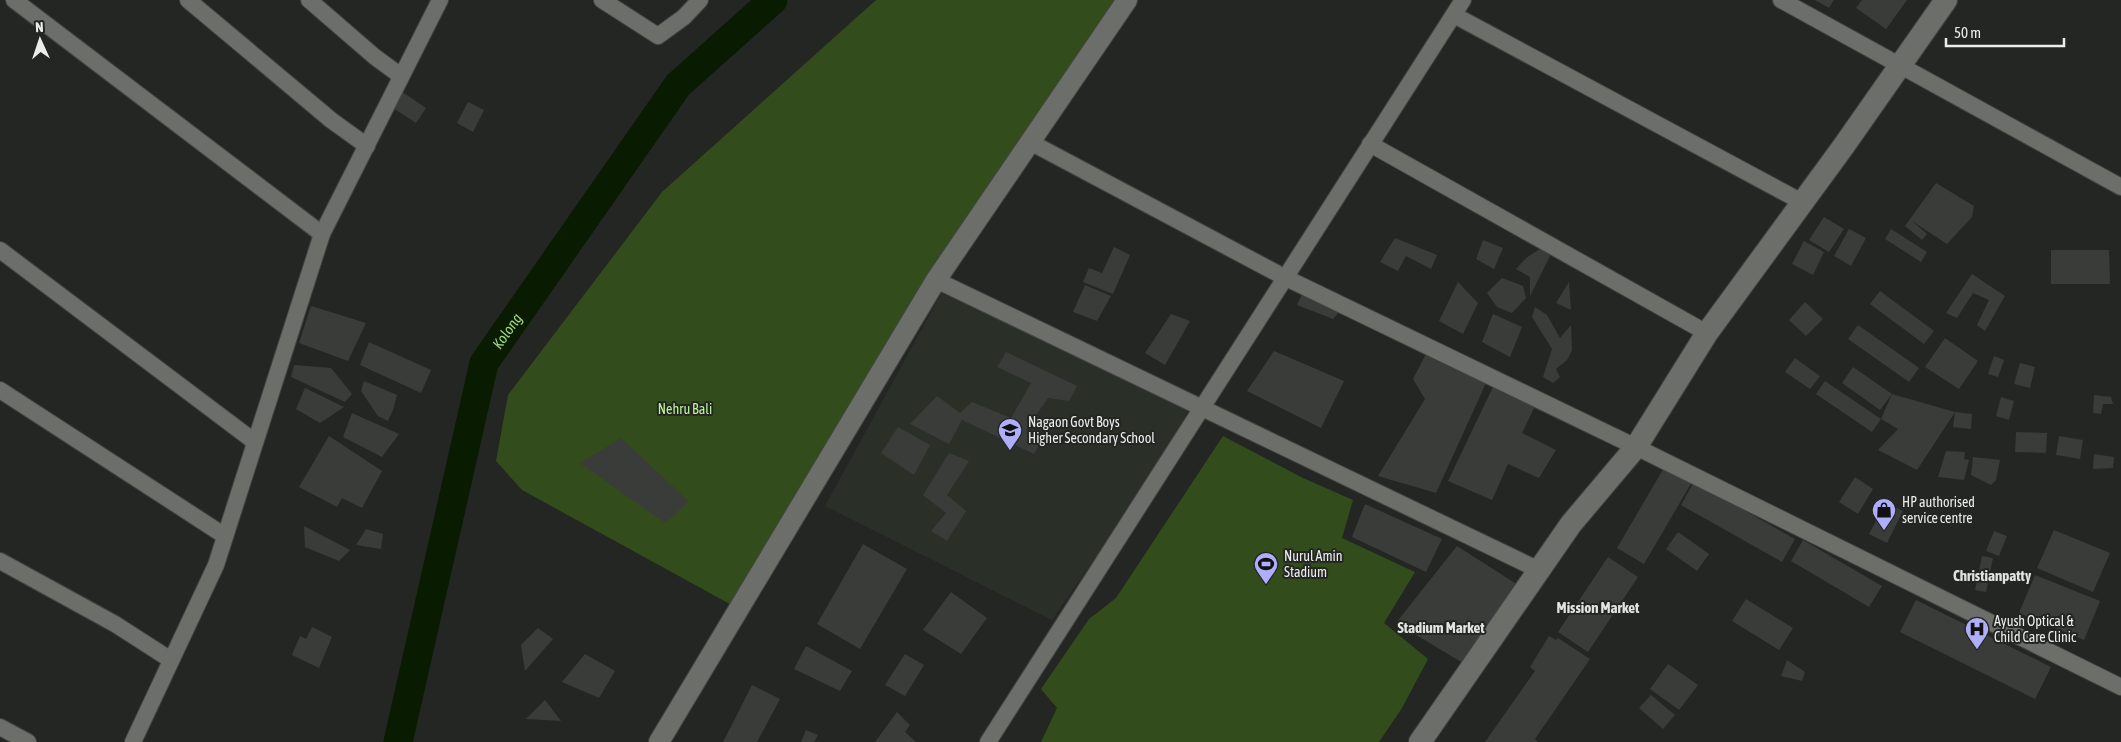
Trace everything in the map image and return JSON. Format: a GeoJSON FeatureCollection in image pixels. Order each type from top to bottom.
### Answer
{"type":"FeatureCollection","features":[{"type":"Feature","properties":{"kind":"main road"},"geometry":{"type":"LineString","coordinates":[[1420,742],[1571,524],[1636,447],[1706,333],[1946,0]]}},
{"type":"Feature","properties":{"kind":"street"},"geometry":{"type":"LineString","coordinates":[[14,0],[322,234]]}},
{"type":"Feature","properties":{"kind":"street"},"geometry":{"type":"LineString","coordinates":[[188,0],[331,120],[367,146]]}},
{"type":"Feature","properties":{"kind":"street"},"geometry":{"type":"LineString","coordinates":[[309,0],[375,57],[402,76]]}},
{"type":"Feature","properties":{"kind":"street"},"geometry":{"type":"LineString","coordinates":[[133,742],[216,564],[322,234],[440,0]]}},
{"type":"Feature","properties":{"kind":"street"},"geometry":{"type":"LineString","coordinates":[[602,0],[658,36],[684,17],[700,0]]}},
{"type":"Feature","properties":{"kind":"street"},"geometry":{"type":"LineString","coordinates":[[659,742],[936,280],[1127,0]]}},
{"type":"Feature","properties":{"kind":"street"},"geometry":{"type":"LineString","coordinates":[[988,742],[1463,0]]}},
{"type":"Feature","properties":{"kind":"street"},"geometry":{"type":"LineString","coordinates":[[1781,0],[1899,67],[2121,187]]}},
{"type":"Feature","properties":{"kind":"street"},"geometry":{"type":"LineString","coordinates":[[1454,15],[1802,202]]}},
{"type":"Feature","properties":{"kind":"street"},"geometry":{"type":"LineString","coordinates":[[1030,142],[1284,277],[1636,447],[2121,687]]}},
{"type":"Feature","properties":{"kind":"street"},"geometry":{"type":"LineString","coordinates":[[1370,144],[1706,333]]}},
{"type":"Feature","properties":{"kind":"street"},"geometry":{"type":"LineString","coordinates":[[0,250],[255,442]]}},
{"type":"Feature","properties":{"kind":"street"},"geometry":{"type":"LineString","coordinates":[[936,280],[1539,570]]}},
{"type":"Feature","properties":{"kind":"street"},"geometry":{"type":"LineString","coordinates":[[0,390],[225,536]]}},
{"type":"Feature","properties":{"kind":"street"},"geometry":{"type":"LineString","coordinates":[[0,561],[115,624],[171,660]]}},
{"type":"Feature","properties":{"kind":"street"},"geometry":{"type":"LineString","coordinates":[[0,727],[28,742]]}},
{"type":"Feature","properties":{"kind":"shaded area","name":"Nagaon Govt Boys Higher Secondary School"},"geometry":{"type":"Polygon","coordinates":[[[942,292],[1189,410],[1142,491],[1052,620],[825,506],[942,292]]]}},
{"type":"Feature","properties":{"kind":"green space","name":"Nehru Bali"},"geometry":{"type":"Polygon","coordinates":[[[876,0],[1127,0],[936,280],[739,609],[522,490],[496,461],[508,395],[662,192],[876,0]]]}},
{"type":"Feature","properties":{"kind":"green space","name":"Nurul Amin Stadium"},"geometry":{"type":"Polygon","coordinates":[[[1223,436],[1303,478],[1353,500],[1342,538],[1415,572],[1384,623],[1428,659],[1402,708],[1379,742],[1041,742],[1057,708],[1041,689],[1089,619],[1116,598],[1223,436]]]}},
{"type":"Feature","properties":{"kind":"building"},"geometry":{"type":"Polygon","coordinates":[[[1815,0],[1834,0],[1829,8],[1815,0]]]}},
{"type":"Feature","properties":{"kind":"building"},"geometry":{"type":"Polygon","coordinates":[[[1862,0],[1907,0],[1886,29],[1856,8],[1862,0]]]}},
{"type":"Feature","properties":{"kind":"building"},"geometry":{"type":"Polygon","coordinates":[[[401,91],[426,108],[416,123],[390,106],[401,91]]]}},
{"type":"Feature","properties":{"kind":"building"},"geometry":{"type":"Polygon","coordinates":[[[468,102],[484,110],[473,132],[457,123],[468,102]]]}},
{"type":"Feature","properties":{"kind":"building"},"geometry":{"type":"Polygon","coordinates":[[[1936,183],[1974,206],[1972,217],[1947,244],[1912,221],[1927,234],[1922,240],[1905,226],[1936,183]]]}},
{"type":"Feature","properties":{"kind":"building"},"geometry":{"type":"Polygon","coordinates":[[[1824,217],[1844,229],[1829,252],[1809,240],[1824,217]]]}},
{"type":"Feature","properties":{"kind":"building"},"geometry":{"type":"Polygon","coordinates":[[[1849,229],[1866,238],[1851,266],[1834,256],[1849,229]]]}},
{"type":"Feature","properties":{"kind":"building"},"geometry":{"type":"Polygon","coordinates":[[[1891,229],[1927,252],[1921,262],[1885,239],[1891,229]]]}},
{"type":"Feature","properties":{"kind":"building"},"geometry":{"type":"Polygon","coordinates":[[[1395,238],[1437,255],[1431,269],[1406,256],[1398,271],[1380,262],[1395,238]]]}},
{"type":"Feature","properties":{"kind":"building"},"geometry":{"type":"Polygon","coordinates":[[[1483,240],[1503,248],[1494,269],[1476,259],[1483,240]]]}},
{"type":"Feature","properties":{"kind":"building"},"geometry":{"type":"Polygon","coordinates":[[[1804,241],[1824,252],[1813,275],[1792,264],[1804,241]]]}},
{"type":"Feature","properties":{"kind":"building"},"geometry":{"type":"Polygon","coordinates":[[[1546,245],[1550,256],[1530,296],[1530,277],[1516,269],[1526,258],[1546,245]]]}},
{"type":"Feature","properties":{"kind":"building"},"geometry":{"type":"Polygon","coordinates":[[[1114,247],[1130,255],[1113,294],[1083,282],[1089,268],[1102,273],[1114,247]]]}},
{"type":"Feature","properties":{"kind":"building"},"geometry":{"type":"Polygon","coordinates":[[[2051,250],[2109,250],[2110,284],[2051,284],[2051,250]]]}},
{"type":"Feature","properties":{"kind":"building"},"geometry":{"type":"Polygon","coordinates":[[[1972,274],[2005,296],[1985,331],[1977,325],[1989,300],[1973,293],[1957,318],[1946,313],[1972,274]]]}},
{"type":"Feature","properties":{"kind":"building"},"geometry":{"type":"Polygon","coordinates":[[[1502,278],[1523,286],[1526,298],[1512,313],[1497,307],[1487,293],[1502,278]]]}},
{"type":"Feature","properties":{"kind":"building"},"geometry":{"type":"Polygon","coordinates":[[[1458,282],[1478,303],[1463,334],[1439,321],[1458,282]]]}},
{"type":"Feature","properties":{"kind":"building"},"geometry":{"type":"Polygon","coordinates":[[[1569,282],[1571,310],[1556,303],[1569,282]]]}},
{"type":"Feature","properties":{"kind":"building"},"geometry":{"type":"Polygon","coordinates":[[[1085,285],[1111,296],[1097,321],[1073,312],[1085,285]]]}},
{"type":"Feature","properties":{"kind":"building"},"geometry":{"type":"Polygon","coordinates":[[[1880,291],[1934,331],[1924,344],[1870,304],[1880,291]]]}},
{"type":"Feature","properties":{"kind":"building"},"geometry":{"type":"Polygon","coordinates":[[[1303,292],[1341,310],[1333,319],[1297,305],[1303,292]]]}},
{"type":"Feature","properties":{"kind":"building"},"geometry":{"type":"Polygon","coordinates":[[[1805,302],[1823,319],[1806,336],[1789,320],[1805,302]]]}},
{"type":"Feature","properties":{"kind":"building"},"geometry":{"type":"Polygon","coordinates":[[[311,306],[366,323],[348,361],[299,343],[311,306]]]}},
{"type":"Feature","properties":{"kind":"building"},"geometry":{"type":"Polygon","coordinates":[[[1535,307],[1547,315],[1560,338],[1571,325],[1572,350],[1567,360],[1556,369],[1560,377],[1553,383],[1543,377],[1552,349],[1532,317],[1535,307]]]}},
{"type":"Feature","properties":{"kind":"building"},"geometry":{"type":"Polygon","coordinates":[[[1171,314],[1190,321],[1165,365],[1145,353],[1171,314]]]}},
{"type":"Feature","properties":{"kind":"building"},"geometry":{"type":"Polygon","coordinates":[[[1493,314],[1522,327],[1510,357],[1482,342],[1493,314]]]}},
{"type":"Feature","properties":{"kind":"building"},"geometry":{"type":"Polygon","coordinates":[[[1858,325],[1919,368],[1909,382],[1848,339],[1858,325]]]}},
{"type":"Feature","properties":{"kind":"building"},"geometry":{"type":"Polygon","coordinates":[[[1945,338],[1978,361],[1959,389],[1925,367],[1945,338]]]}},
{"type":"Feature","properties":{"kind":"building"},"geometry":{"type":"Polygon","coordinates":[[[369,342],[431,370],[421,393],[360,365],[369,342]]]}},
{"type":"Feature","properties":{"kind":"building"},"geometry":{"type":"Polygon","coordinates":[[[1274,351],[1344,381],[1321,428],[1247,391],[1274,351]]]}},
{"type":"Feature","properties":{"kind":"building"},"geometry":{"type":"Polygon","coordinates":[[[1006,352],[1077,386],[1069,401],[1048,398],[1026,430],[1042,440],[1034,454],[962,420],[949,444],[910,424],[937,396],[960,413],[972,402],[1011,418],[1031,383],[997,367],[1006,352]]]}},
{"type":"Feature","properties":{"kind":"building"},"geometry":{"type":"Polygon","coordinates":[[[1426,354],[1486,383],[1436,493],[1378,476],[1425,399],[1413,379],[1426,354]]]}},
{"type":"Feature","properties":{"kind":"building"},"geometry":{"type":"Polygon","coordinates":[[[1994,356],[2004,360],[1998,377],[1988,374],[1994,356]]]}},
{"type":"Feature","properties":{"kind":"building"},"geometry":{"type":"Polygon","coordinates":[[[1795,358],[1820,376],[1810,389],[1785,372],[1795,358]]]}},
{"type":"Feature","properties":{"kind":"building"},"geometry":{"type":"Polygon","coordinates":[[[2020,363],[2035,367],[2030,388],[2014,384],[2020,363]]]}},
{"type":"Feature","properties":{"kind":"building"},"geometry":{"type":"Polygon","coordinates":[[[294,365],[331,368],[352,394],[345,402],[291,377],[294,365]]]}},
{"type":"Feature","properties":{"kind":"building"},"geometry":{"type":"Polygon","coordinates":[[[1853,367],[1892,394],[1880,410],[1842,383],[1853,367]]]}},
{"type":"Feature","properties":{"kind":"building"},"geometry":{"type":"Polygon","coordinates":[[[364,381],[397,395],[388,421],[378,416],[361,391],[364,381]]]}},
{"type":"Feature","properties":{"kind":"building"},"geometry":{"type":"Polygon","coordinates":[[[1825,381],[1881,419],[1872,432],[1816,394],[1825,381]]]}},
{"type":"Feature","properties":{"kind":"building"},"geometry":{"type":"Polygon","coordinates":[[[1493,387],[1535,406],[1522,433],[1556,450],[1539,478],[1508,464],[1492,500],[1448,481],[1493,387]]]}},
{"type":"Feature","properties":{"kind":"building"},"geometry":{"type":"Polygon","coordinates":[[[305,388],[344,407],[320,423],[296,409],[305,388]]]}},
{"type":"Feature","properties":{"kind":"building"},"geometry":{"type":"Polygon","coordinates":[[[1892,394],[1955,412],[1917,470],[1878,450],[1898,429],[1881,419],[1892,394]]]}},
{"type":"Feature","properties":{"kind":"building"},"geometry":{"type":"Polygon","coordinates":[[[2094,395],[2111,397],[2113,404],[2103,404],[2101,414],[2093,413],[2094,395]]]}},
{"type":"Feature","properties":{"kind":"building"},"geometry":{"type":"Polygon","coordinates":[[[2001,397],[2014,401],[2009,420],[1996,416],[2001,397]]]}},
{"type":"Feature","properties":{"kind":"building"},"geometry":{"type":"Polygon","coordinates":[[[1955,412],[1972,414],[1971,429],[1953,427],[1955,412]]]}},
{"type":"Feature","properties":{"kind":"building"},"geometry":{"type":"Polygon","coordinates":[[[352,413],[399,434],[382,457],[343,437],[352,413]]]}},
{"type":"Feature","properties":{"kind":"building"},"geometry":{"type":"Polygon","coordinates":[[[898,427],[930,445],[914,475],[881,453],[898,427]]]}},
{"type":"Feature","properties":{"kind":"building"},"geometry":{"type":"Polygon","coordinates":[[[2016,432],[2047,433],[2046,453],[2015,452],[2016,432]]]}},
{"type":"Feature","properties":{"kind":"building"},"geometry":{"type":"Polygon","coordinates":[[[329,436],[382,471],[362,508],[342,498],[337,507],[299,487],[329,436]]]}},
{"type":"Feature","properties":{"kind":"building"},"geometry":{"type":"Polygon","coordinates":[[[2059,436],[2083,440],[2080,459],[2056,455],[2059,436]]]}},
{"type":"Feature","properties":{"kind":"building"},"geometry":{"type":"Polygon","coordinates":[[[621,438],[689,501],[665,523],[580,463],[621,438]]]}},
{"type":"Feature","properties":{"kind":"building"},"geometry":{"type":"Polygon","coordinates":[[[1946,451],[1965,452],[1964,459],[1969,460],[1964,480],[1938,477],[1946,451]]]}},
{"type":"Feature","properties":{"kind":"building"},"geometry":{"type":"Polygon","coordinates":[[[949,453],[969,461],[947,495],[966,511],[947,541],[931,531],[946,513],[923,495],[949,453]]]}},
{"type":"Feature","properties":{"kind":"building"},"geometry":{"type":"Polygon","coordinates":[[[2094,454],[2114,457],[2113,468],[2093,469],[2094,454]]]}},
{"type":"Feature","properties":{"kind":"building"},"geometry":{"type":"Polygon","coordinates":[[[1973,457],[2000,460],[1996,480],[1991,485],[1971,475],[1973,457]]]}},
{"type":"Feature","properties":{"kind":"building"},"geometry":{"type":"Polygon","coordinates":[[[1665,466],[1692,482],[1644,564],[1617,548],[1665,466]]]}},
{"type":"Feature","properties":{"kind":"building"},"geometry":{"type":"Polygon","coordinates":[[[1855,477],[1873,489],[1858,514],[1839,502],[1855,477]]]}},
{"type":"Feature","properties":{"kind":"building"},"geometry":{"type":"Polygon","coordinates":[[[1694,482],[1795,539],[1782,562],[1681,505],[1694,482]]]}},
{"type":"Feature","properties":{"kind":"building"},"geometry":{"type":"Polygon","coordinates":[[[1886,502],[1903,511],[1887,543],[1869,534],[1886,502]]]}},
{"type":"Feature","properties":{"kind":"building"},"geometry":{"type":"Polygon","coordinates":[[[1365,504],[1442,539],[1426,572],[1352,537],[1365,504]]]}},
{"type":"Feature","properties":{"kind":"building"},"geometry":{"type":"Polygon","coordinates":[[[304,526],[350,550],[339,561],[305,547],[304,526]]]}},
{"type":"Feature","properties":{"kind":"building"},"geometry":{"type":"Polygon","coordinates":[[[366,529],[383,534],[381,549],[356,545],[366,529]]]}},
{"type":"Feature","properties":{"kind":"building"},"geometry":{"type":"Polygon","coordinates":[[[2054,530],[2110,553],[2093,592],[2037,568],[2054,530]]]}},
{"type":"Feature","properties":{"kind":"building"},"geometry":{"type":"Polygon","coordinates":[[[1994,531],[2007,536],[1999,556],[1986,551],[1994,531]]]}},
{"type":"Feature","properties":{"kind":"building"},"geometry":{"type":"Polygon","coordinates":[[[1678,532],[1709,554],[1697,571],[1666,549],[1678,532]]]}},
{"type":"Feature","properties":{"kind":"building"},"geometry":{"type":"Polygon","coordinates":[[[1803,540],[1882,586],[1869,607],[1791,561],[1803,540]]]}},
{"type":"Feature","properties":{"kind":"building"},"geometry":{"type":"Polygon","coordinates":[[[863,544],[907,569],[860,649],[817,624],[863,544]]]}},
{"type":"Feature","properties":{"kind":"building"},"geometry":{"type":"Polygon","coordinates":[[[1457,546],[1518,585],[1463,663],[1396,623],[1457,546]]]}},
{"type":"Feature","properties":{"kind":"building"},"geometry":{"type":"Polygon","coordinates":[[[1982,556],[1993,558],[1986,592],[1975,590],[1982,556]]]}},
{"type":"Feature","properties":{"kind":"building"},"geometry":{"type":"Polygon","coordinates":[[[1608,557],[1638,577],[1588,652],[1558,632],[1608,557]]]}},
{"type":"Feature","properties":{"kind":"building"},"geometry":{"type":"Polygon","coordinates":[[[2035,575],[2100,601],[2084,640],[2019,613],[2035,575]]]}},
{"type":"Feature","properties":{"kind":"building"},"geometry":{"type":"Polygon","coordinates":[[[951,592],[987,618],[961,654],[923,630],[951,592]]]}},
{"type":"Feature","properties":{"kind":"building"},"geometry":{"type":"Polygon","coordinates":[[[1746,599],[1793,628],[1779,650],[1732,621],[1746,599]]]}},
{"type":"Feature","properties":{"kind":"building"},"geometry":{"type":"Polygon","coordinates":[[[1916,600],[2051,667],[2035,699],[1900,632],[1916,600]]]}},
{"type":"Feature","properties":{"kind":"building"},"geometry":{"type":"Polygon","coordinates":[[[312,627],[332,637],[319,668],[292,655],[300,636],[306,639],[312,627]]]}},
{"type":"Feature","properties":{"kind":"building"},"geometry":{"type":"Polygon","coordinates":[[[538,628],[553,639],[525,671],[521,645],[538,628]]]}},
{"type":"Feature","properties":{"kind":"building"},"geometry":{"type":"Polygon","coordinates":[[[1549,636],[1556,640],[1558,638],[1590,659],[1535,739],[1538,742],[1485,742],[1535,671],[1530,667],[1549,636]]]}},
{"type":"Feature","properties":{"kind":"building"},"geometry":{"type":"Polygon","coordinates":[[[806,646],[852,671],[840,691],[794,669],[806,646]]]}},
{"type":"Feature","properties":{"kind":"building"},"geometry":{"type":"Polygon","coordinates":[[[585,654],[615,671],[599,698],[562,682],[585,654]]]}},
{"type":"Feature","properties":{"kind":"building"},"geometry":{"type":"Polygon","coordinates":[[[905,654],[924,665],[905,696],[885,685],[905,654]]]}},
{"type":"Feature","properties":{"kind":"building"},"geometry":{"type":"Polygon","coordinates":[[[1787,660],[1805,672],[1802,681],[1781,676],[1787,660]]]}},
{"type":"Feature","properties":{"kind":"building"},"geometry":{"type":"Polygon","coordinates":[[[1668,664],[1698,685],[1679,710],[1650,689],[1668,664]]]}},
{"type":"Feature","properties":{"kind":"building"},"geometry":{"type":"Polygon","coordinates":[[[752,685],[780,699],[757,742],[723,742],[752,685]]]}},
{"type":"Feature","properties":{"kind":"building"},"geometry":{"type":"Polygon","coordinates":[[[1651,695],[1675,715],[1663,729],[1639,708],[1651,695]]]}},
{"type":"Feature","properties":{"kind":"building"},"geometry":{"type":"Polygon","coordinates":[[[545,700],[561,721],[526,719],[545,700]]]}},
{"type":"Feature","properties":{"kind":"building"},"geometry":{"type":"Polygon","coordinates":[[[897,712],[910,725],[905,732],[916,742],[875,742],[897,712]]]}},
{"type":"Feature","properties":{"kind":"building"},"geometry":{"type":"Polygon","coordinates":[[[806,730],[818,735],[814,742],[801,742],[806,730]]]}},
{"type":"Feature","properties":{"kind":"waterway","name":"Kolong"},"geometry":{"type":"LineString","coordinates":[[398,742],[484,363],[678,85],[773,0]]}},
{"type":"Feature","properties":{"kind":"place","name":"Nagaon Govt Boys Higher Secondary School"},"geometry":{"type":"Point","coordinates":[1010,451]}},
{"type":"Feature","properties":{"kind":"place","name":"HP authorised service centre"},"geometry":{"type":"Point","coordinates":[1884,531]}},
{"type":"Feature","properties":{"kind":"place","name":"Nurul Amin Stadium"},"geometry":{"type":"Point","coordinates":[1266,585]}},
{"type":"Feature","properties":{"kind":"place","name":"Ayush Optical & Child Care Clinic"},"geometry":{"type":"Point","coordinates":[1977,650]}},
{"type":"Feature","properties":{"kind":"district","name":"Christianpatty"},"geometry":{"type":"Point","coordinates":[1992,575]}},
{"type":"Feature","properties":{"kind":"district","name":"Mission Market"},"geometry":{"type":"Point","coordinates":[1598,607]}},
{"type":"Feature","properties":{"kind":"district","name":"Stadium Market"},"geometry":{"type":"Point","coordinates":[1441,627]}}]}
